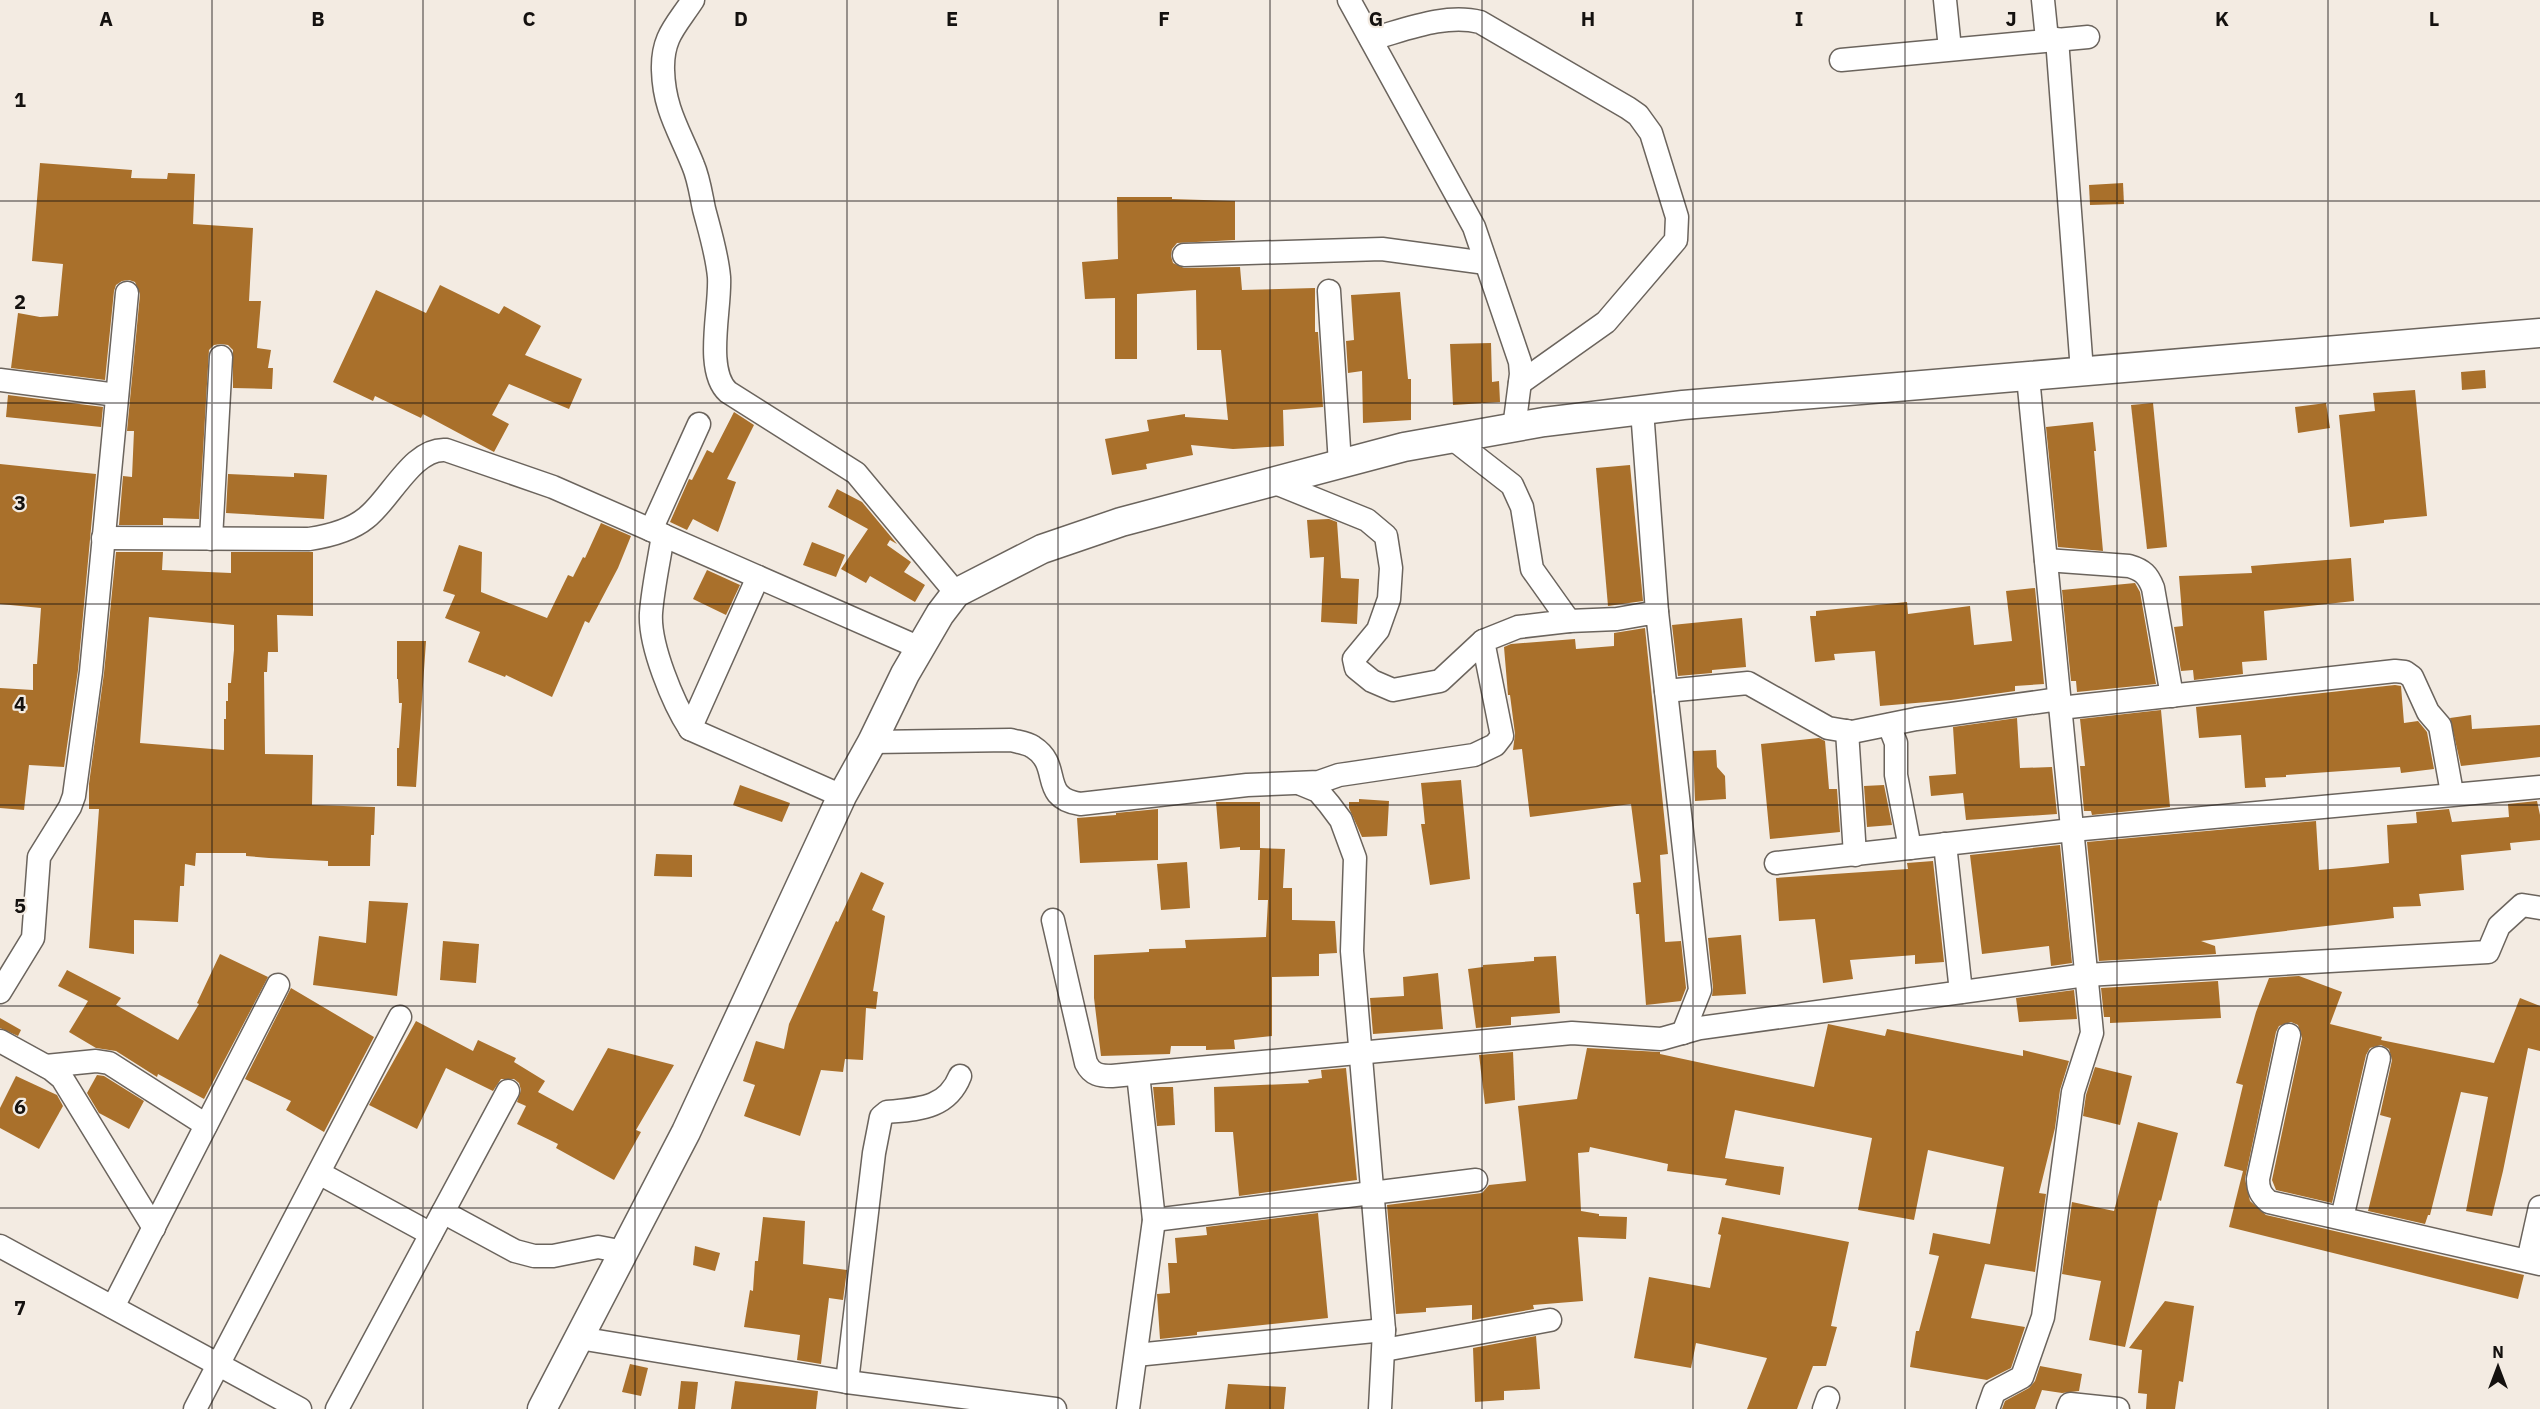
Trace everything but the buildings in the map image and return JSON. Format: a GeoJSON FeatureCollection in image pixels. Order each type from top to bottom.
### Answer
{"type":"FeatureCollection","features":[{"type":"Feature","properties":{"kind":"street"},"geometry":{"type":"LineString","coordinates":[[693,0],[667,37],[663,51],[663,72],[668,107],[673,123],[694,166],[717,263],[720,292],[715,364],[717,376],[728,392],[856,473],[956,593]]}},
{"type":"Feature","properties":{"kind":"street"},"geometry":{"type":"LineString","coordinates":[[1349,0],[1468,216],[1520,362],[1520,383],[1514,428]]}},
{"type":"Feature","properties":{"kind":"street"},"geometry":{"type":"LineString","coordinates":[[1944,0],[1950,49]]}},
{"type":"Feature","properties":{"kind":"street"},"geometry":{"type":"LineString","coordinates":[[2043,0],[2052,39],[2082,371]]}},
{"type":"Feature","properties":{"kind":"street"},"geometry":{"type":"LineString","coordinates":[[1371,39],[1450,20],[1466,19],[1480,22],[1633,111],[1646,124],[1651,133],[1677,217],[1676,240],[1606,322],[1520,383]]}},
{"type":"Feature","properties":{"kind":"street"},"geometry":{"type":"LineString","coordinates":[[1841,60],[2088,37]]}},
{"type":"Feature","properties":{"kind":"street"},"geometry":{"type":"LineString","coordinates":[[1184,255],[1382,249],[1486,263]]}},
{"type":"Feature","properties":{"kind":"street"},"geometry":{"type":"LineString","coordinates":[[1329,291],[1340,464]]}},
{"type":"Feature","properties":{"kind":"street"},"geometry":{"type":"LineString","coordinates":[[0,992],[33,938],[39,857],[70,807],[74,796],[91,672],[127,293]]}},
{"type":"Feature","properties":{"kind":"street"},"geometry":{"type":"LineString","coordinates":[[542,1409],[686,1132],[842,796],[920,648],[940,614],[956,593],[1042,549],[1121,522],[1404,447],[1453,438],[1642,410],[2540,333]]}},
{"type":"Feature","properties":{"kind":"street"},"geometry":{"type":"LineString","coordinates":[[211,539],[221,357]]}},
{"type":"Feature","properties":{"kind":"street"},"geometry":{"type":"LineString","coordinates":[[1988,1409],[1994,1392],[2022,1377],[2043,1317],[2073,1092],[2092,1033],[2028,377]]}},
{"type":"Feature","properties":{"kind":"street"},"geometry":{"type":"LineString","coordinates":[[0,380],[117,395]]}},
{"type":"Feature","properties":{"kind":"street"},"geometry":{"type":"LineString","coordinates":[[1642,410],[1657,612],[1700,990],[1683,1033]]}},
{"type":"Feature","properties":{"kind":"street"},"geometry":{"type":"LineString","coordinates":[[699,424],[657,532],[651,614],[652,630],[655,647],[676,703],[690,729],[842,796]]}},
{"type":"Feature","properties":{"kind":"street"},"geometry":{"type":"LineString","coordinates":[[1453,438],[1512,485],[1522,507],[1532,569],[1569,621]]}},
{"type":"Feature","properties":{"kind":"street"},"geometry":{"type":"LineString","coordinates":[[104,538],[309,539],[341,532],[364,520],[422,456],[437,449],[446,450],[553,487],[920,648]]}},
{"type":"Feature","properties":{"kind":"street"},"geometry":{"type":"LineString","coordinates":[[1273,482],[1367,520],[1386,536],[1391,568],[1389,599],[1378,630],[1354,659],[1356,668],[1372,681],[1393,690],[1440,681],[1483,641],[1518,627],[1569,621],[1617,619],[1657,612]]}},
{"type":"Feature","properties":{"kind":"street"},"geometry":{"type":"LineString","coordinates":[[2046,560],[2129,566],[2141,570],[2150,578],[2172,696]]}},
{"type":"Feature","properties":{"kind":"street"},"geometry":{"type":"LineString","coordinates":[[690,729],[758,577]]}},
{"type":"Feature","properties":{"kind":"street"},"geometry":{"type":"LineString","coordinates":[[872,742],[1011,740],[1033,747],[1046,758],[1054,790],[1059,798],[1080,804],[1247,785],[1319,782],[1339,775],[1474,755],[1495,745],[1502,736],[1483,641]]}},
{"type":"Feature","properties":{"kind":"street"},"geometry":{"type":"LineString","coordinates":[[1666,691],[1748,683],[1828,728],[1847,731],[2060,704],[2172,696],[2395,671],[2405,672],[2412,677],[2428,711],[2440,726],[2452,794]]}},
{"type":"Feature","properties":{"kind":"street"},"geometry":{"type":"LineString","coordinates":[[1889,725],[1896,743],[1896,775],[1910,848]]}},
{"type":"Feature","properties":{"kind":"street"},"geometry":{"type":"LineString","coordinates":[[1847,731],[1855,855]]}},
{"type":"Feature","properties":{"kind":"street"},"geometry":{"type":"LineString","coordinates":[[1301,784],[1318,791],[1341,820],[1354,858],[1352,951],[1384,1340],[1380,1409]]}},
{"type":"Feature","properties":{"kind":"street"},"geometry":{"type":"LineString","coordinates":[[1776,863],[2072,830],[2540,787]]}},
{"type":"Feature","properties":{"kind":"street"},"geometry":{"type":"LineString","coordinates":[[1945,844],[1961,992]]}},
{"type":"Feature","properties":{"kind":"street"},"geometry":{"type":"LineString","coordinates":[[1053,920],[1086,1063],[1090,1072],[1101,1076],[1572,1033],[1661,1039],[1700,1028],[2086,975],[2488,952],[2499,926],[2522,905],[2540,908]]}},
{"type":"Feature","properties":{"kind":"street"},"geometry":{"type":"LineString","coordinates":[[113,1307],[278,985]]}},
{"type":"Feature","properties":{"kind":"street"},"geometry":{"type":"LineString","coordinates":[[195,1409],[400,1017]]}},
{"type":"Feature","properties":{"kind":"street"},"geometry":{"type":"LineString","coordinates":[[2289,1035],[2258,1179],[2258,1189],[2269,1202],[2534,1262],[2540,1207]]}},
{"type":"Feature","properties":{"kind":"street"},"geometry":{"type":"LineString","coordinates":[[0,1041],[46,1066],[62,1078],[154,1228]]}},
{"type":"Feature","properties":{"kind":"street"},"geometry":{"type":"LineString","coordinates":[[2342,1218],[2379,1058]]}},
{"type":"Feature","properties":{"kind":"street"},"geometry":{"type":"LineString","coordinates":[[46,1066],[96,1061],[109,1063],[206,1125]]}},
{"type":"Feature","properties":{"kind":"street"},"geometry":{"type":"LineString","coordinates":[[1128,1409],[1154,1220],[1138,1074]]}},
{"type":"Feature","properties":{"kind":"street"},"geometry":{"type":"LineString","coordinates":[[847,1382],[874,1153],[881,1117],[887,1112],[936,1104],[950,1095],[960,1076]]}},
{"type":"Feature","properties":{"kind":"street"},"geometry":{"type":"LineString","coordinates":[[337,1409],[508,1091]]}},
{"type":"Feature","properties":{"kind":"street"},"geometry":{"type":"LineString","coordinates":[[319,1173],[431,1234]]}},
{"type":"Feature","properties":{"kind":"street"},"geometry":{"type":"LineString","coordinates":[[1154,1220],[1476,1180]]}},
{"type":"Feature","properties":{"kind":"street"},"geometry":{"type":"LineString","coordinates":[[443,1212],[515,1251],[534,1256],[553,1256],[598,1247],[624,1252]]}},
{"type":"Feature","properties":{"kind":"street"},"geometry":{"type":"LineString","coordinates":[[2,1251],[113,1307],[300,1409]]}},
{"type":"Feature","properties":{"kind":"street"},"geometry":{"type":"LineString","coordinates":[[1136,1355],[1384,1340],[1550,1320]]}},
{"type":"Feature","properties":{"kind":"street"},"geometry":{"type":"LineString","coordinates":[[579,1338],[847,1382],[894,1398],[1055,1409]]}},
{"type":"Feature","properties":{"kind":"street"},"geometry":{"type":"LineString","coordinates":[[2068,1409],[2070,1404],[2118,1409]]}}]}
